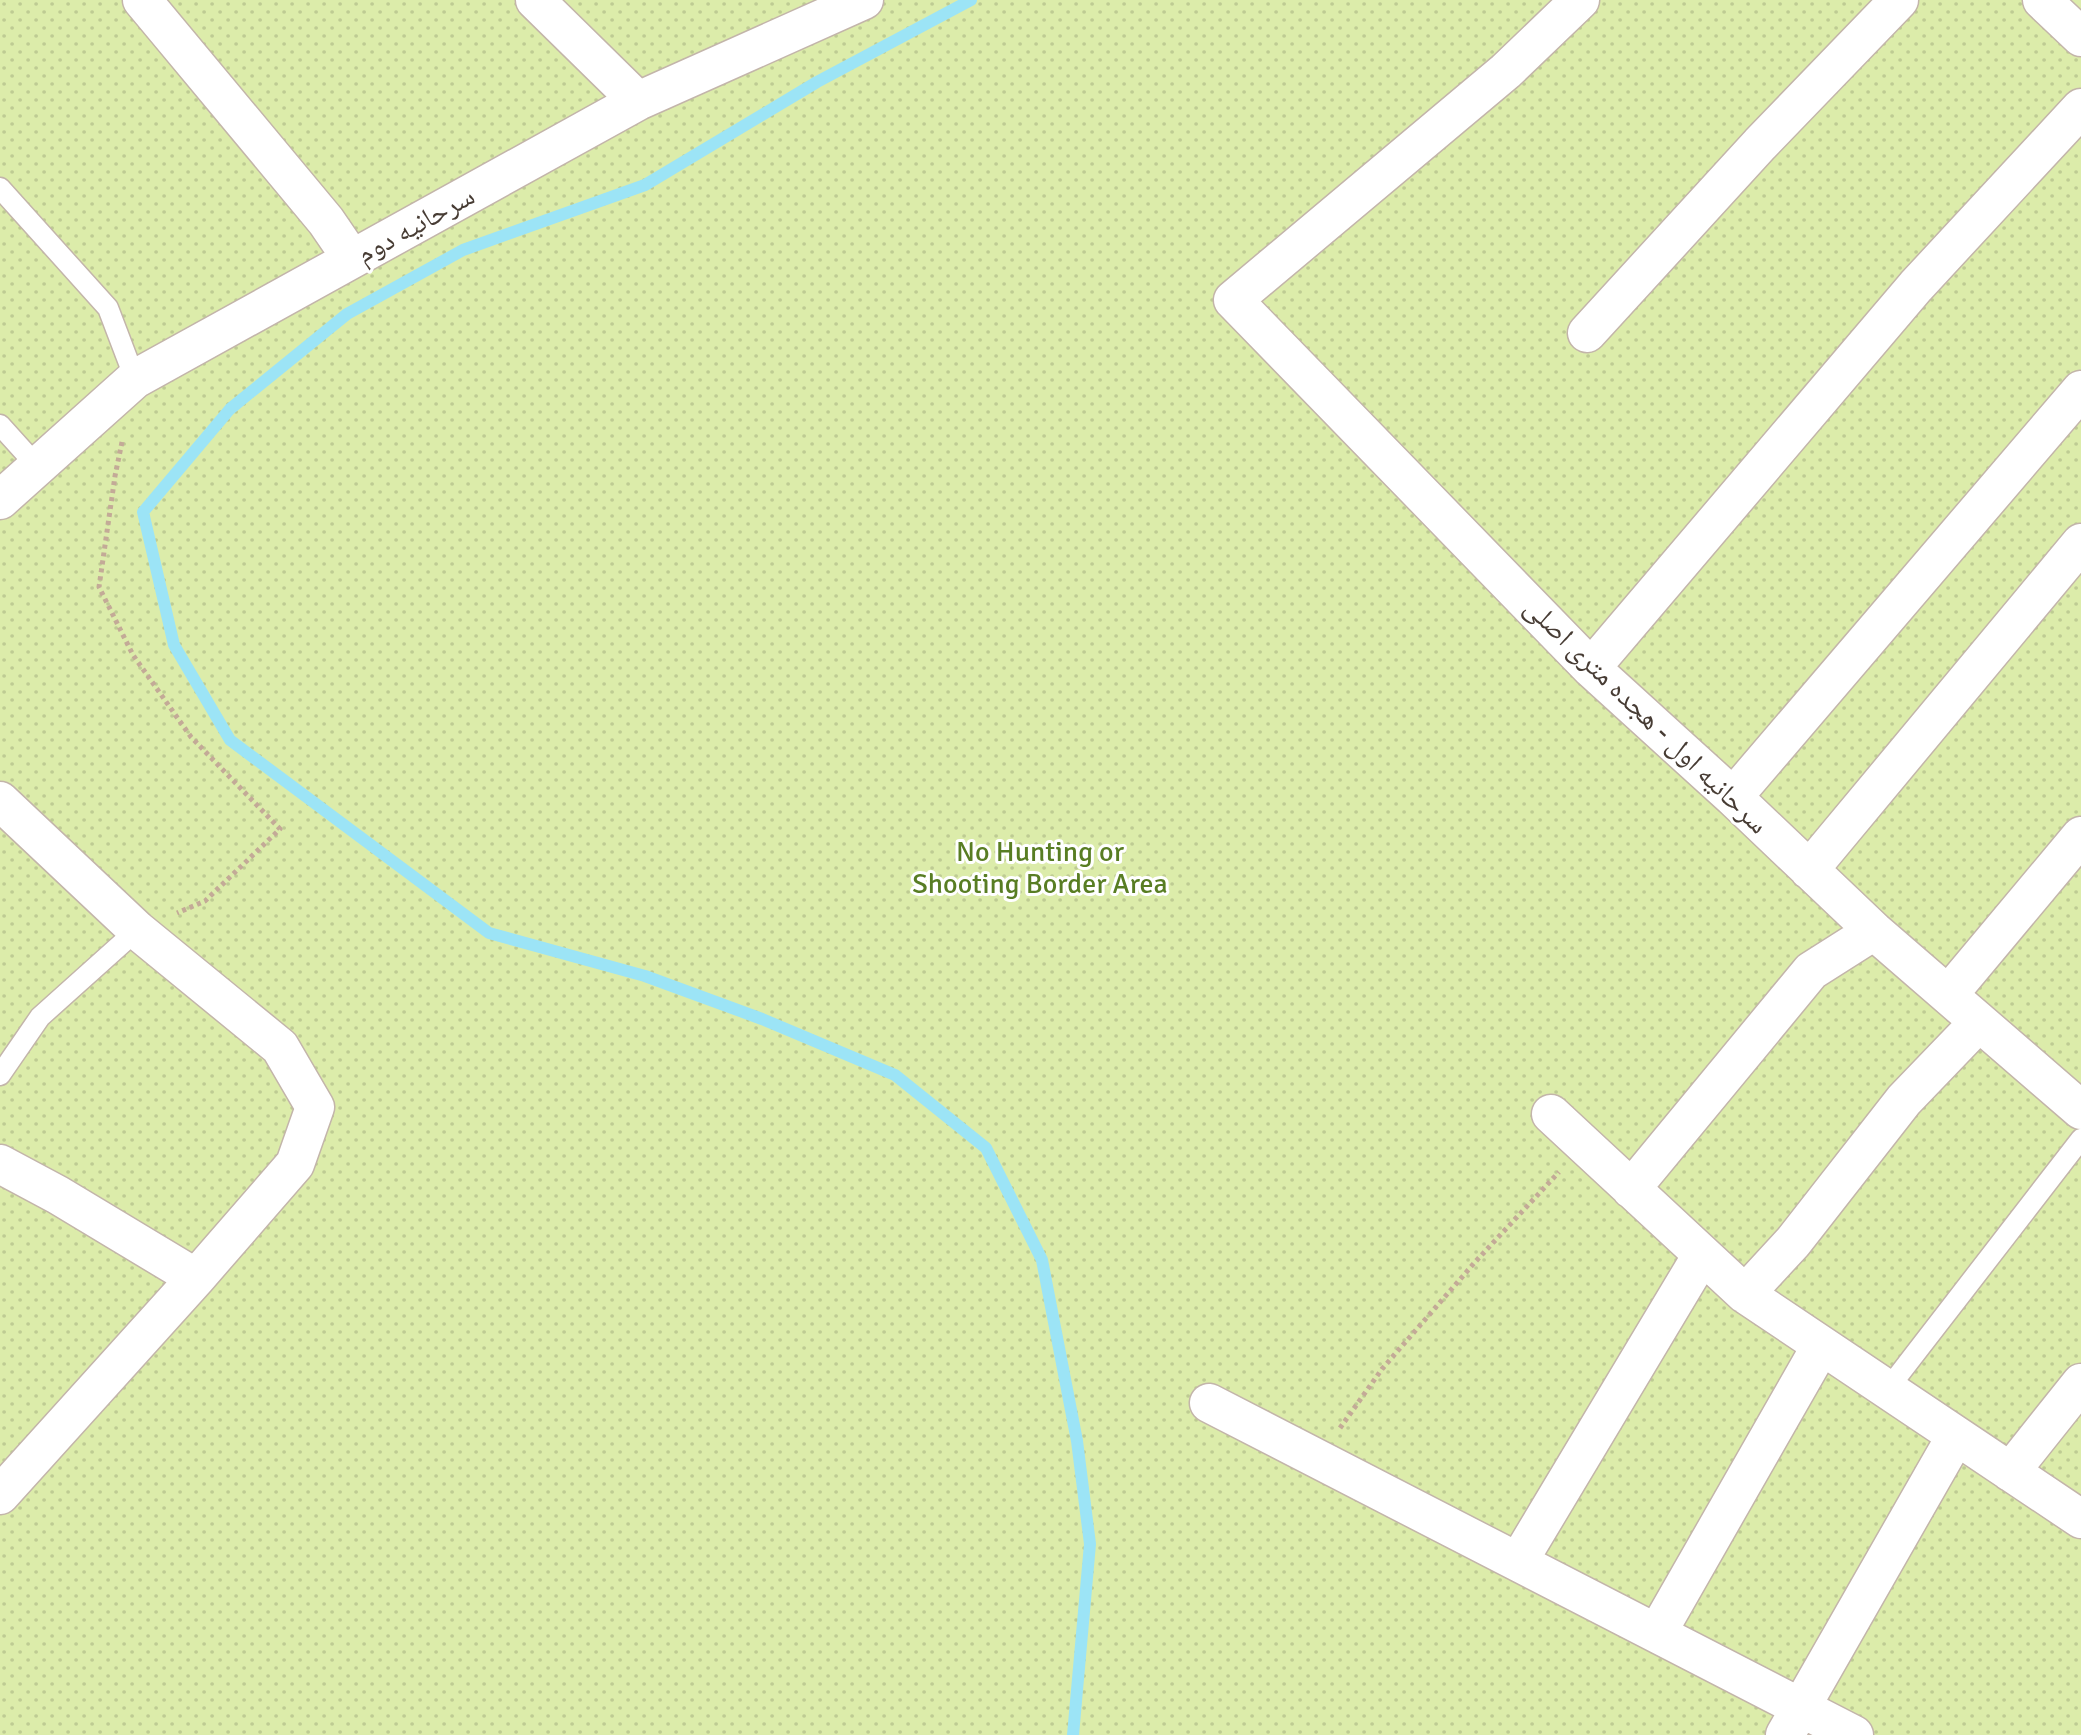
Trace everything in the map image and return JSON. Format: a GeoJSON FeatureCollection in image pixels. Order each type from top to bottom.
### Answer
{"type":"FeatureCollection","features":[{"type":"Feature","properties":{"kind":"street"},"geometry":{"type":"LineString","coordinates":[[142,0],[326,221],[352,259]]}},
{"type":"Feature","properties":{"kind":"street"},"geometry":{"type":"LineString","coordinates":[[535,0],[638,101]]}},
{"type":"Feature","properties":{"kind":"street","name":"سرحانیه دوم"},"geometry":{"type":"LineString","coordinates":[[0,500],[135,379],[638,101],[864,0]]}},
{"type":"Feature","properties":{"kind":"street","name":"سرحانیه اول - هجده متری اصلی"},"geometry":{"type":"LineString","coordinates":[[1580,0],[1506,71],[1233,300],[1591,668],[1874,931],[2080,1113]]}},
{"type":"Feature","properties":{"kind":"street"},"geometry":{"type":"LineString","coordinates":[[1587,333],[1760,144],[1899,0]]}},
{"type":"Feature","properties":{"kind":"street"},"geometry":{"type":"LineString","coordinates":[[2042,0],[2081,37]]}},
{"type":"Feature","properties":{"kind":"street"},"geometry":{"type":"LineString","coordinates":[[1591,668],[1916,286],[2081,108]]}},
{"type":"Feature","properties":{"kind":"street"},"geometry":{"type":"LineString","coordinates":[[1733,797],[2081,390]]}},
{"type":"Feature","properties":{"kind":"street"},"geometry":{"type":"LineString","coordinates":[[1809,870],[2081,543]]}},
{"type":"Feature","properties":{"kind":"street"},"geometry":{"type":"LineString","coordinates":[[0,801],[137,930],[280,1047],[315,1107],[295,1164],[0,1495]]}},
{"type":"Feature","properties":{"kind":"street"},"geometry":{"type":"LineString","coordinates":[[1948,995],[2081,836]]}},
{"type":"Feature","properties":{"kind":"street"},"geometry":{"type":"LineString","coordinates":[[1631,1189],[1811,971],[1874,931]]}},
{"type":"Feature","properties":{"kind":"street"},"geometry":{"type":"LineString","coordinates":[[1745,1294],[1793,1242],[1904,1100],[1979,1022]]}},
{"type":"Feature","properties":{"kind":"street"},"geometry":{"type":"LineString","coordinates":[[1551,1114],[1745,1294],[2081,1519]]}},
{"type":"Feature","properties":{"kind":"street"},"geometry":{"type":"LineString","coordinates":[[0,1164],[196,1278]]}},
{"type":"Feature","properties":{"kind":"street"},"geometry":{"type":"LineString","coordinates":[[1518,1562],[1702,1255]]}},
{"type":"Feature","properties":{"kind":"street"},"geometry":{"type":"LineString","coordinates":[[1657,1633],[1821,1346]]}},
{"type":"Feature","properties":{"kind":"street"},"geometry":{"type":"LineString","coordinates":[[2010,1472],[2081,1383]]}},
{"type":"Feature","properties":{"kind":"street"},"geometry":{"type":"LineString","coordinates":[[1209,1403],[1657,1633],[1794,1722],[1854,1735]]}},
{"type":"Feature","properties":{"kind":"street"},"geometry":{"type":"LineString","coordinates":[[1794,1722],[1956,1436]]}},
{"type":"Feature","properties":{"kind":"lane"},"geometry":{"type":"LineString","coordinates":[[0,188],[108,308],[135,379]]}},
{"type":"Feature","properties":{"kind":"lane"},"geometry":{"type":"LineString","coordinates":[[0,425],[37,466]]}},
{"type":"Feature","properties":{"kind":"lane"},"geometry":{"type":"LineString","coordinates":[[0,1075],[40,1017],[137,930]]}},
{"type":"Feature","properties":{"kind":"lane"},"geometry":{"type":"LineString","coordinates":[[1887,1390],[2080,1113]]}},
{"type":"Feature","properties":{"kind":"path"},"geometry":{"type":"LineString","coordinates":[[135,379],[115,476],[99,587],[133,655],[191,737],[280,829],[205,901],[137,930]]}},
{"type":"Feature","properties":{"kind":"path"},"geometry":{"type":"LineString","coordinates":[[1318,1459],[1382,1369],[1476,1261],[1585,1145]]}},
{"type":"Feature","properties":{"kind":"green space","name":"No Hunting or Shooting Border Area"},"geometry":{"type":"Polygon","coordinates":[[[0,0],[2081,0],[2081,1735],[0,1735],[0,0]]]}},
{"type":"Feature","properties":{"kind":"waterway"},"geometry":{"type":"LineString","coordinates":[[971,0],[817,82],[645,185],[463,250],[347,314],[230,409],[143,512],[174,645],[230,740],[489,933],[645,976],[762,1019],[895,1075],[986,1148],[1042,1260],[1077,1441],[1090,1544],[1073,1735]]}}]}
